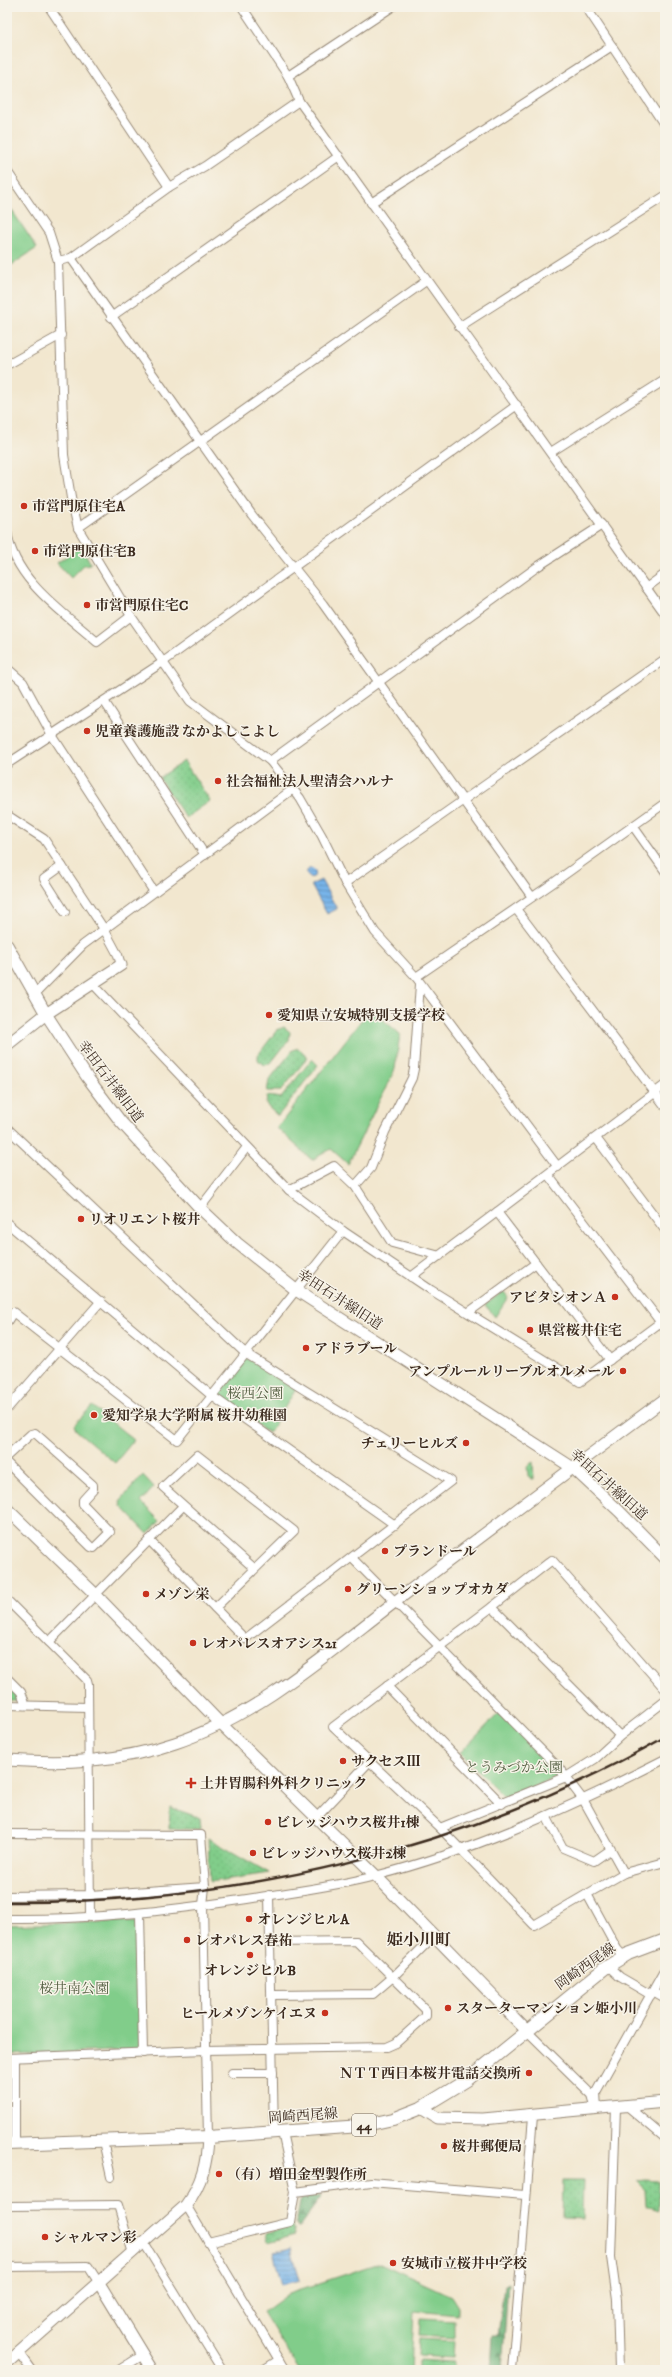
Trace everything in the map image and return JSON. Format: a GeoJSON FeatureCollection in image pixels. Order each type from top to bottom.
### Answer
{"type":"FeatureCollection","features":[{"type":"Feature","properties":{"kind":"main road","name":"岡崎西尾線"},"geometry":{"type":"LineString","coordinates":[[11,2144],[208,2137],[361,2126],[393,2119],[421,2108],[467,2080],[526,2030],[608,1966],[624,1957],[665,1940]]}},
{"type":"Feature","properties":{"kind":"street"},"geometry":{"type":"LineString","coordinates":[[49,7],[169,187]]}},
{"type":"Feature","properties":{"kind":"street"},"geometry":{"type":"LineString","coordinates":[[242,7],[288,76],[299,101],[459,327],[551,452],[665,614]]}},
{"type":"Feature","properties":{"kind":"street"},"geometry":{"type":"LineString","coordinates":[[288,76],[392,7]]}},
{"type":"Feature","properties":{"kind":"street"},"geometry":{"type":"LineString","coordinates":[[586,7],[665,126]]}},
{"type":"Feature","properties":{"kind":"street"},"geometry":{"type":"LineString","coordinates":[[371,203],[612,46]]}},
{"type":"Feature","properties":{"kind":"street"},"geometry":{"type":"LineString","coordinates":[[58,260],[71,258],[169,187],[205,166],[299,101]]}},
{"type":"Feature","properties":{"kind":"street"},"geometry":{"type":"LineString","coordinates":[[112,318],[339,156]]}},
{"type":"Feature","properties":{"kind":"street"},"geometry":{"type":"LineString","coordinates":[[7,171],[49,233],[58,260],[61,336],[61,398],[64,454],[71,498],[78,528],[131,616],[190,701],[270,761],[293,789],[322,836],[345,883],[375,932],[418,980],[558,1167]]}},
{"type":"Feature","properties":{"kind":"street"},"geometry":{"type":"LineString","coordinates":[[459,327],[665,196]]}},
{"type":"Feature","properties":{"kind":"street"},"geometry":{"type":"LineString","coordinates":[[71,258],[112,318],[268,536],[293,566],[379,682],[532,896]]}},
{"type":"Feature","properties":{"kind":"street"},"geometry":{"type":"LineString","coordinates":[[78,528],[426,281]]}},
{"type":"Feature","properties":{"kind":"street"},"geometry":{"type":"LineString","coordinates":[[7,365],[61,336]]}},
{"type":"Feature","properties":{"kind":"street"},"geometry":{"type":"LineString","coordinates":[[551,452],[665,380]]}},
{"type":"Feature","properties":{"kind":"street"},"geometry":{"type":"LineString","coordinates":[[7,764],[162,662],[517,405]]}},
{"type":"Feature","properties":{"kind":"street"},"geometry":{"type":"LineString","coordinates":[[270,761],[537,567],[602,525]]}},
{"type":"Feature","properties":{"kind":"street"},"geometry":{"type":"LineString","coordinates":[[7,532],[8,550],[26,574],[48,599],[98,642],[131,616]]}},
{"type":"Feature","properties":{"kind":"street"},"geometry":{"type":"LineString","coordinates":[[646,588],[665,574]]}},
{"type":"Feature","properties":{"kind":"street"},"geometry":{"type":"LineString","coordinates":[[345,883],[665,659]]}},
{"type":"Feature","properties":{"kind":"street"},"geometry":{"type":"LineString","coordinates":[[7,668],[23,682],[52,734],[154,892]]}},
{"type":"Feature","properties":{"kind":"street"},"geometry":{"type":"LineString","coordinates":[[104,701],[205,855]]}},
{"type":"Feature","properties":{"kind":"street"},"geometry":{"type":"LineString","coordinates":[[35,994],[83,946],[104,929],[293,789]]}},
{"type":"Feature","properties":{"kind":"street"},"geometry":{"type":"LineString","coordinates":[[418,980],[532,896],[665,803]]}},
{"type":"Feature","properties":{"kind":"street"},"geometry":{"type":"LineString","coordinates":[[7,816],[44,840],[104,929],[118,955],[121,965],[46,1014],[7,1046]]}},
{"type":"Feature","properties":{"kind":"street"},"geometry":{"type":"LineString","coordinates":[[633,826],[665,871]]}},
{"type":"Feature","properties":{"kind":"street"},"geometry":{"type":"LineString","coordinates":[[62,866],[44,878],[65,912]]}},
{"type":"Feature","properties":{"kind":"street"},"geometry":{"type":"LineString","coordinates":[[516,909],[665,1106]]}},
{"type":"Feature","properties":{"kind":"street","name":"幸田石井線旧道"},"geometry":{"type":"LineString","coordinates":[[7,945],[46,1014],[87,1077],[121,1122],[200,1208],[237,1243],[296,1290],[572,1468],[619,1511],[665,1558]]}},
{"type":"Feature","properties":{"kind":"street"},"geometry":{"type":"LineString","coordinates":[[355,1186],[371,1168],[385,1132],[412,1078],[414,1069],[418,980]]}},
{"type":"Feature","properties":{"kind":"street"},"geometry":{"type":"LineString","coordinates":[[93,984],[289,1190],[343,1231],[411,1277],[580,1382],[664,1323],[548,1175]]}},
{"type":"Feature","properties":{"kind":"street"},"geometry":{"type":"LineString","coordinates":[[411,1277],[548,1175],[665,1085]]}},
{"type":"Feature","properties":{"kind":"street"},"geometry":{"type":"LineString","coordinates":[[7,1128],[245,1353],[451,1481],[245,1639],[149,1540]]}},
{"type":"Feature","properties":{"kind":"street"},"geometry":{"type":"LineString","coordinates":[[596,1138],[665,1230]]}},
{"type":"Feature","properties":{"kind":"street"},"geometry":{"type":"LineString","coordinates":[[200,1208],[247,1147]]}},
{"type":"Feature","properties":{"kind":"street"},"geometry":{"type":"LineString","coordinates":[[289,1190],[334,1166],[355,1186],[392,1243],[440,1256]]}},
{"type":"Feature","properties":{"kind":"street"},"geometry":{"type":"LineString","coordinates":[[497,1212],[610,1360]]}},
{"type":"Feature","properties":{"kind":"street"},"geometry":{"type":"LineString","coordinates":[[7,1223],[212,1396],[395,1525]]}},
{"type":"Feature","properties":{"kind":"street"},"geometry":{"type":"LineString","coordinates":[[7,1322],[10,1310],[177,1440],[343,1231]]}},
{"type":"Feature","properties":{"kind":"street"},"geometry":{"type":"LineString","coordinates":[[469,1312],[536,1263]]}},
{"type":"Feature","properties":{"kind":"street"},"geometry":{"type":"LineString","coordinates":[[7,1409],[101,1301]]}},
{"type":"Feature","properties":{"kind":"street"},"geometry":{"type":"LineString","coordinates":[[7,1760],[88,1761],[128,1756],[176,1743],[221,1724],[289,1682],[665,1399]]}},
{"type":"Feature","properties":{"kind":"street"},"geometry":{"type":"LineString","coordinates":[[7,1456],[31,1434],[35,1433],[93,1485],[93,1489],[83,1500],[83,1504],[110,1532],[94,1548],[91,1547],[7,1463]]}},
{"type":"Feature","properties":{"kind":"street"},"geometry":{"type":"LineString","coordinates":[[215,1608],[256,1569],[294,1531],[197,1455],[163,1487],[182,1507],[256,1569]]}},
{"type":"Feature","properties":{"kind":"street"},"geometry":{"type":"LineString","coordinates":[[49,1642],[182,1507]]}},
{"type":"Feature","properties":{"kind":"street"},"geometry":{"type":"LineString","coordinates":[[7,1509],[95,1594],[221,1724],[317,1817],[526,2030],[592,2095],[597,2109]]}},
{"type":"Feature","properties":{"kind":"street"},"geometry":{"type":"LineString","coordinates":[[352,1558],[440,1646],[566,1777],[584,1800],[610,1850],[624,1873]]}},
{"type":"Feature","properties":{"kind":"street"},"geometry":{"type":"LineString","coordinates":[[665,1689],[552,1560],[333,1727],[440,1828],[534,1925],[624,1873],[665,1862]]}},
{"type":"Feature","properties":{"kind":"street"},"geometry":{"type":"LineString","coordinates":[[7,1600],[87,1680],[90,1917]]}},
{"type":"Feature","properties":{"kind":"street"},"geometry":{"type":"LineString","coordinates":[[492,1606],[620,1736]]}},
{"type":"Feature","properties":{"kind":"street"},"geometry":{"type":"LineString","coordinates":[[7,1678],[21,1692],[26,1705]]}},
{"type":"Feature","properties":{"kind":"street"},"geometry":{"type":"LineString","coordinates":[[387,1686],[463,1761],[502,1804]]}},
{"type":"Feature","properties":{"kind":"street"},"geometry":{"type":"LineString","coordinates":[[440,1828],[566,1777],[595,1759],[620,1736],[665,1701]]}},
{"type":"Feature","properties":{"kind":"street"},"geometry":{"type":"LineString","coordinates":[[7,1705],[87,1707]]}},
{"type":"Feature","properties":{"kind":"street"},"geometry":{"type":"LineString","coordinates":[[7,1919],[90,1917],[140,1913],[270,1895],[376,1876],[460,1849],[546,1816],[584,1800],[665,1759]]}},
{"type":"Feature","properties":{"kind":"street"},"geometry":{"type":"LineString","coordinates":[[317,1817],[369,1762]]}},
{"type":"Feature","properties":{"kind":"street"},"geometry":{"type":"LineString","coordinates":[[546,1816],[563,1848],[594,1861],[610,1850]]}},
{"type":"Feature","properties":{"kind":"street"},"geometry":{"type":"LineString","coordinates":[[7,1834],[89,1833],[202,1835],[205,1887],[203,1905],[208,2137],[205,2168],[201,2182],[186,2205],[7,2363]]}},
{"type":"Feature","properties":{"kind":"street"},"geometry":{"type":"LineString","coordinates":[[7,1896],[90,1894],[205,1887]]}},
{"type":"Feature","properties":{"kind":"street"},"geometry":{"type":"LineString","coordinates":[[587,1894],[617,1949],[624,1957]]}},
{"type":"Feature","properties":{"kind":"street"},"geometry":{"type":"LineString","coordinates":[[208,2242],[290,2222],[295,2192],[278,2132],[273,2073],[270,1895]]}},
{"type":"Feature","properties":{"kind":"street"},"geometry":{"type":"LineString","coordinates":[[140,1913],[143,2053]]}},
{"type":"Feature","properties":{"kind":"street"},"geometry":{"type":"LineString","coordinates":[[272,1995],[373,1994],[393,1977],[434,1936]]}},
{"type":"Feature","properties":{"kind":"street"},"geometry":{"type":"LineString","coordinates":[[11,2144],[11,2058],[205,2050],[393,2045],[426,2016],[426,2010],[356,1941],[271,1942]]}},
{"type":"Feature","properties":{"kind":"street"},"geometry":{"type":"LineString","coordinates":[[608,1966],[620,1976],[652,1993],[665,1998]]}},
{"type":"Feature","properties":{"kind":"street"},"geometry":{"type":"LineString","coordinates":[[597,2109],[596,2092],[665,1969]]}},
{"type":"Feature","properties":{"kind":"street"},"geometry":{"type":"LineString","coordinates":[[232,2073],[273,2073]]}},
{"type":"Feature","properties":{"kind":"street"},"geometry":{"type":"LineString","coordinates":[[421,2108],[437,2118],[483,2120],[665,2102]]}},
{"type":"Feature","properties":{"kind":"street"},"geometry":{"type":"LineString","coordinates":[[621,2107],[665,2138]]}},
{"type":"Feature","properties":{"kind":"street"},"geometry":{"type":"LineString","coordinates":[[619,2370],[617,2300],[611,2258],[621,2107]]}},
{"type":"Feature","properties":{"kind":"street"},"geometry":{"type":"LineString","coordinates":[[512,2370],[525,2195],[533,2116]]}},
{"type":"Feature","properties":{"kind":"street"},"geometry":{"type":"LineString","coordinates":[[103,2141],[111,2177]]}},
{"type":"Feature","properties":{"kind":"street"},"geometry":{"type":"LineString","coordinates":[[295,2192],[371,2182],[525,2195]]}},
{"type":"Feature","properties":{"kind":"street"},"geometry":{"type":"LineString","coordinates":[[7,2206],[118,2205],[132,2254]]}},
{"type":"Feature","properties":{"kind":"street"},"geometry":{"type":"LineString","coordinates":[[186,2205],[285,2370]]}},
{"type":"Feature","properties":{"kind":"street"},"geometry":{"type":"LineString","coordinates":[[144,2243],[222,2370]]}},
{"type":"Feature","properties":{"kind":"street"},"geometry":{"type":"LineString","coordinates":[[7,2267],[88,2266],[152,2370]]}},
{"type":"Feature","properties":{"kind":"street"},"geometry":{"type":"LineString","coordinates":[[19,2353],[31,2370]]}},
{"type":"Feature","properties":{"kind":"street"},"geometry":{"type":"LineString","coordinates":[[119,2370],[143,2355]]}},
{"type":"Feature","properties":{"kind":"street"},"geometry":{"type":"LineString","coordinates":[[263,2370],[279,2360]]}},
{"type":"Feature","properties":{"kind":"green space"},"geometry":{"type":"Polygon","coordinates":[[[7,203],[37,248],[7,268],[7,203]]]}},
{"type":"Feature","properties":{"kind":"green space"},"geometry":{"type":"Polygon","coordinates":[[[81,546],[91,564],[84,565],[71,578],[57,563],[81,546]]]}},
{"type":"Feature","properties":{"kind":"green space"},"geometry":{"type":"Polygon","coordinates":[[[184,761],[210,801],[186,818],[159,778],[184,761]]]}},
{"type":"Feature","properties":{"kind":"green space"},"geometry":{"type":"Polygon","coordinates":[[[370,1009],[400,1034],[395,1069],[348,1164],[331,1149],[312,1160],[277,1128],[370,1009]]]}},
{"type":"Feature","properties":{"kind":"green space"},"geometry":{"type":"Polygon","coordinates":[[[284,1027],[290,1032],[289,1040],[270,1064],[263,1065],[258,1060],[258,1055],[277,1030],[284,1027]]]}},
{"type":"Feature","properties":{"kind":"green space"},"geometry":{"type":"Polygon","coordinates":[[[298,1048],[308,1057],[281,1091],[267,1091],[269,1080],[293,1050],[298,1048]]]}},
{"type":"Feature","properties":{"kind":"green space"},"geometry":{"type":"Polygon","coordinates":[[[312,1059],[318,1065],[278,1116],[266,1105],[267,1096],[281,1098],[312,1059]]]}},
{"type":"Feature","properties":{"kind":"green space"},"geometry":{"type":"Polygon","coordinates":[[[503,1291],[508,1297],[495,1317],[485,1305],[503,1291]]]}},
{"type":"Feature","properties":{"kind":"green space","name":"桜西公園"},"geometry":{"type":"Polygon","coordinates":[[[245,1357],[296,1389],[269,1433],[220,1399],[218,1393],[245,1357]]]}},
{"type":"Feature","properties":{"kind":"green space"},"geometry":{"type":"Polygon","coordinates":[[[92,1406],[134,1440],[115,1463],[76,1430],[74,1425],[92,1406]]]}},
{"type":"Feature","properties":{"kind":"green space"},"geometry":{"type":"Polygon","coordinates":[[[533,1462],[534,1480],[528,1476],[527,1466],[533,1462]]]}},
{"type":"Feature","properties":{"kind":"green space"},"geometry":{"type":"Polygon","coordinates":[[[143,1475],[154,1487],[141,1502],[160,1521],[148,1534],[121,1506],[120,1501],[143,1475]]]}},
{"type":"Feature","properties":{"kind":"green space"},"geometry":{"type":"Polygon","coordinates":[[[7,1684],[19,1696],[16,1701],[7,1701],[7,1684]]]}},
{"type":"Feature","properties":{"kind":"green space","name":"とうみづか公園"},"geometry":{"type":"Polygon","coordinates":[[[500,1712],[562,1775],[505,1798],[460,1753],[500,1712]]]}},
{"type":"Feature","properties":{"kind":"green space"},"geometry":{"type":"Polygon","coordinates":[[[170,1807],[200,1818],[201,1829],[169,1829],[170,1807]]]}},
{"type":"Feature","properties":{"kind":"green space"},"geometry":{"type":"Polygon","coordinates":[[[208,1838],[269,1873],[210,1882],[208,1838]]]}},
{"type":"Feature","properties":{"kind":"green space","name":"桜井南公園"},"geometry":{"type":"Polygon","coordinates":[[[135,1921],[138,1925],[140,2047],[135,2050],[7,2055],[7,1925],[135,1921]]]}},
{"type":"Feature","properties":{"kind":"green space"},"geometry":{"type":"Polygon","coordinates":[[[563,2181],[583,2181],[582,2219],[562,2218],[563,2181]]]}},
{"type":"Feature","properties":{"kind":"green space"},"geometry":{"type":"Polygon","coordinates":[[[636,2181],[658,2181],[658,2210],[646,2206],[645,2190],[636,2181]]]}},
{"type":"Feature","properties":{"kind":"green space"},"geometry":{"type":"Polygon","coordinates":[[[322,2196],[298,2228],[296,2225],[300,2201],[304,2198],[322,2196]]]}},
{"type":"Feature","properties":{"kind":"green space"},"geometry":{"type":"Polygon","coordinates":[[[293,2226],[295,2235],[268,2242],[266,2233],[293,2226]]]}},
{"type":"Feature","properties":{"kind":"green space"},"geometry":{"type":"Polygon","coordinates":[[[380,2263],[451,2296],[458,2307],[458,2315],[414,2311],[411,2370],[299,2370],[263,2312],[289,2293],[380,2263]]]}},
{"type":"Feature","properties":{"kind":"green space"},"geometry":{"type":"Polygon","coordinates":[[[508,2283],[502,2370],[491,2370],[493,2336],[498,2336],[504,2285],[508,2283]]]}},
{"type":"Feature","properties":{"kind":"green space"},"geometry":{"type":"Polygon","coordinates":[[[420,2319],[455,2321],[455,2338],[419,2336],[420,2319]]]}},
{"type":"Feature","properties":{"kind":"green space"},"geometry":{"type":"Polygon","coordinates":[[[419,2339],[454,2341],[453,2358],[418,2356],[419,2339]]]}},
{"type":"Feature","properties":{"kind":"green space"},"geometry":{"type":"Polygon","coordinates":[[[418,2360],[454,2362],[454,2370],[418,2370],[418,2360]]]}},
{"type":"Feature","properties":{"kind":"water"},"geometry":{"type":"Polygon","coordinates":[[[311,868],[316,873],[311,878],[306,873],[311,868]]]}},
{"type":"Feature","properties":{"kind":"water"},"geometry":{"type":"Polygon","coordinates":[[[321,880],[337,909],[327,914],[311,885],[321,880]]]}},
{"type":"Feature","properties":{"kind":"water"},"geometry":{"type":"Polygon","coordinates":[[[291,2248],[300,2280],[282,2285],[273,2252],[291,2248]]]}},
{"type":"Feature","properties":{"kind":"railway"},"geometry":{"type":"LineString","coordinates":[[7,1902],[93,1900],[178,1893],[263,1880],[347,1863],[430,1839],[511,1811],[589,1777],[665,1737]]}},
{"type":"Feature","properties":{"kind":"place","name":"市営門原住宅A"},"geometry":{"type":"Point","coordinates":[24,506]}},
{"type":"Feature","properties":{"kind":"place","name":"市営門原住宅B"},"geometry":{"type":"Point","coordinates":[35,551]}},
{"type":"Feature","properties":{"kind":"place","name":"市営門原住宅C"},"geometry":{"type":"Point","coordinates":[87,605]}},
{"type":"Feature","properties":{"kind":"place","name":"児童養護施設 なかよしこよし"},"geometry":{"type":"Point","coordinates":[87,731]}},
{"type":"Feature","properties":{"kind":"place","name":"社会福祉法人聖清会ハルナ"},"geometry":{"type":"Point","coordinates":[218,781]}},
{"type":"Feature","properties":{"kind":"place","name":"愛知県立安城特別支援学校"},"geometry":{"type":"Point","coordinates":[269,1015]}},
{"type":"Feature","properties":{"kind":"place","name":"リオリエント桜井"},"geometry":{"type":"Point","coordinates":[81,1219]}},
{"type":"Feature","properties":{"kind":"place","name":"アビタシオンＡ"},"geometry":{"type":"Point","coordinates":[615,1297]}},
{"type":"Feature","properties":{"kind":"place","name":"県営桜井住宅"},"geometry":{"type":"Point","coordinates":[530,1330]}},
{"type":"Feature","properties":{"kind":"place","name":"アドラブール"},"geometry":{"type":"Point","coordinates":[306,1348]}},
{"type":"Feature","properties":{"kind":"place","name":"アンプルールリーブルオルメール"},"geometry":{"type":"Point","coordinates":[623,1371]}},
{"type":"Feature","properties":{"kind":"place","name":"愛知学泉大学附属 桜井幼稚園"},"geometry":{"type":"Point","coordinates":[94,1415]}},
{"type":"Feature","properties":{"kind":"place","name":"チェリーヒルズ"},"geometry":{"type":"Point","coordinates":[466,1443]}},
{"type":"Feature","properties":{"kind":"place","name":"プランドール"},"geometry":{"type":"Point","coordinates":[385,1551]}},
{"type":"Feature","properties":{"kind":"place","name":"グリーンショップオカダ"},"geometry":{"type":"Point","coordinates":[348,1589]}},
{"type":"Feature","properties":{"kind":"place","name":"メゾン栄"},"geometry":{"type":"Point","coordinates":[146,1594]}},
{"type":"Feature","properties":{"kind":"place","name":"レオパレスオアシス21"},"geometry":{"type":"Point","coordinates":[193,1643]}},
{"type":"Feature","properties":{"kind":"place","name":"サクセスⅢ"},"geometry":{"type":"Point","coordinates":[343,1761]}},
{"type":"Feature","properties":{"kind":"place","name":"土井胃腸科外科クリニック"},"geometry":{"type":"Point","coordinates":[191,1783]}},
{"type":"Feature","properties":{"kind":"place","name":"ビレッジハウス桜井1棟"},"geometry":{"type":"Point","coordinates":[268,1822]}},
{"type":"Feature","properties":{"kind":"place","name":"ビレッジハウス桜井2棟"},"geometry":{"type":"Point","coordinates":[253,1853]}},
{"type":"Feature","properties":{"kind":"place","name":"オレンジヒルA"},"geometry":{"type":"Point","coordinates":[249,1919]}},
{"type":"Feature","properties":{"kind":"place","name":"レオパレス春祐"},"geometry":{"type":"Point","coordinates":[187,1940]}},
{"type":"Feature","properties":{"kind":"place","name":"オレンジヒルB"},"geometry":{"type":"Point","coordinates":[250,1955]}},
{"type":"Feature","properties":{"kind":"place","name":"スターターマンション姫小川"},"geometry":{"type":"Point","coordinates":[448,2008]}},
{"type":"Feature","properties":{"kind":"place","name":"ヒールメゾンケイエヌ"},"geometry":{"type":"Point","coordinates":[325,2013]}},
{"type":"Feature","properties":{"kind":"place","name":"ＮＴＴ西日本桜井電話交換所"},"geometry":{"type":"Point","coordinates":[529,2073]}},
{"type":"Feature","properties":{"kind":"place","name":"桜井郵便局"},"geometry":{"type":"Point","coordinates":[444,2146]}},
{"type":"Feature","properties":{"kind":"place","name":"（有）増田金型製作所"},"geometry":{"type":"Point","coordinates":[219,2174]}},
{"type":"Feature","properties":{"kind":"place","name":"シャルマン彩"},"geometry":{"type":"Point","coordinates":[45,2237]}},
{"type":"Feature","properties":{"kind":"place","name":"安城市立桜井中学校"},"geometry":{"type":"Point","coordinates":[393,2263]}},
{"type":"Feature","properties":{"kind":"district","name":"姫小川町"},"geometry":{"type":"Point","coordinates":[419,1939]}}]}
